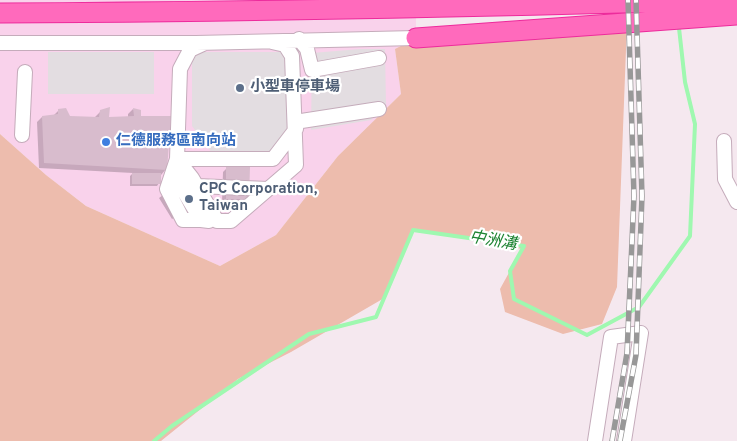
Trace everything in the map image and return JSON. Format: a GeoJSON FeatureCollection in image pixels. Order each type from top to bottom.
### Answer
{"type":"FeatureCollection","features":[{"type":"Feature","properties":{"kind":"highway"},"geometry":{"type":"LineString","coordinates":[[0,12],[456,8],[737,0]]}},
{"type":"Feature","properties":{"kind":"highway"},"geometry":{"type":"LineString","coordinates":[[416,38],[737,15]]}},
{"type":"Feature","properties":{"kind":"lane"},"geometry":{"type":"LineString","coordinates":[[0,43],[416,38]]}},
{"type":"Feature","properties":{"kind":"lane"},"geometry":{"type":"LineString","coordinates":[[299,39],[307,49],[312,70],[379,58]]}},
{"type":"Feature","properties":{"kind":"lane"},"geometry":{"type":"LineString","coordinates":[[208,42],[198,44],[190,50],[180,69],[178,159],[180,185],[201,220],[231,221],[296,165],[292,56],[285,45],[264,40]]}},
{"type":"Feature","properties":{"kind":"lane"},"geometry":{"type":"LineString","coordinates":[[22,135],[25,72]]}},
{"type":"Feature","properties":{"kind":"lane"},"geometry":{"type":"LineString","coordinates":[[178,159],[273,158],[295,125],[379,109]]}},
{"type":"Feature","properties":{"kind":"lane"},"geometry":{"type":"LineString","coordinates":[[724,141],[725,179],[737,202]]}},
{"type":"Feature","properties":{"kind":"lane"},"geometry":{"type":"LineString","coordinates":[[178,159],[197,186],[217,221]]}},
{"type":"Feature","properties":{"kind":"lane"},"geometry":{"type":"LineString","coordinates":[[197,186],[268,189]]}},
{"type":"Feature","properties":{"kind":"lane"},"geometry":{"type":"LineString","coordinates":[[595,441],[611,337],[641,333],[624,441]]}},
{"type":"Feature","properties":{"kind":"shaded area"},"geometry":{"type":"Polygon","coordinates":[[[0,0],[416,0],[416,38],[395,49],[401,94],[338,156],[276,235],[220,266],[86,206],[46,175],[0,134],[0,0]]]}},
{"type":"Feature","properties":{"kind":"shaded area"},"geometry":{"type":"Polygon","coordinates":[[[627,23],[617,287],[602,324],[563,334],[505,312],[500,289],[522,249],[413,229],[386,297],[291,352],[238,379],[161,441],[0,441],[0,134],[46,175],[86,206],[220,266],[276,235],[338,156],[401,94],[395,49],[416,38],[627,23]]]}},
{"type":"Feature","properties":{"kind":"shaded area"},"geometry":{"type":"Polygon","coordinates":[[[385,49],[386,105],[371,120],[311,130],[312,53],[385,49]]]}},
{"type":"Feature","properties":{"kind":"shaded area"},"geometry":{"type":"Polygon","coordinates":[[[48,52],[154,52],[154,94],[48,94],[48,52]]]}},
{"type":"Feature","properties":{"kind":"shaded area","name":"小型車停車場"},"geometry":{"type":"Polygon","coordinates":[[[192,52],[285,52],[290,123],[272,153],[212,153],[192,126],[192,52]]]}},
{"type":"Feature","properties":{"kind":"building","name":"仁德服務區南向站"},"geometry":{"type":"Polygon","coordinates":[[[110,107],[109,117],[134,116],[133,108],[141,110],[141,116],[171,116],[167,170],[44,163],[42,116],[58,114],[58,109],[66,108],[70,116],[99,117],[100,110],[110,107]]]}},
{"type":"Feature","properties":{"kind":"building"},"geometry":{"type":"Polygon","coordinates":[[[226,167],[250,167],[249,199],[226,199],[226,167]]]}},
{"type":"Feature","properties":{"kind":"building"},"geometry":{"type":"Polygon","coordinates":[[[132,173],[161,173],[161,184],[132,184],[132,173]]]}},
{"type":"Feature","properties":{"kind":"waterway","name":"中洲溝"},"geometry":{"type":"LineString","coordinates":[[154,441],[172,426],[309,334],[376,317],[413,230],[524,246],[510,271],[514,299],[587,335],[639,307],[690,236],[695,124],[685,82],[679,28]]}},
{"type":"Feature","properties":{"kind":"railway"},"geometry":{"type":"LineString","coordinates":[[612,441],[627,353],[634,196],[628,0]]}},
{"type":"Feature","properties":{"kind":"railway"},"geometry":{"type":"LineString","coordinates":[[620,441],[636,355],[642,196],[636,0]]}},
{"type":"Feature","properties":{"kind":"place","name":"小型車停車場"},"geometry":{"type":"Point","coordinates":[240,88]}},
{"type":"Feature","properties":{"kind":"place","name":"仁德服務區南向站"},"geometry":{"type":"Point","coordinates":[106,142]}},
{"type":"Feature","properties":{"kind":"place","name":"CPC Corporation, Taiwan"},"geometry":{"type":"Point","coordinates":[189,199]}}]}
